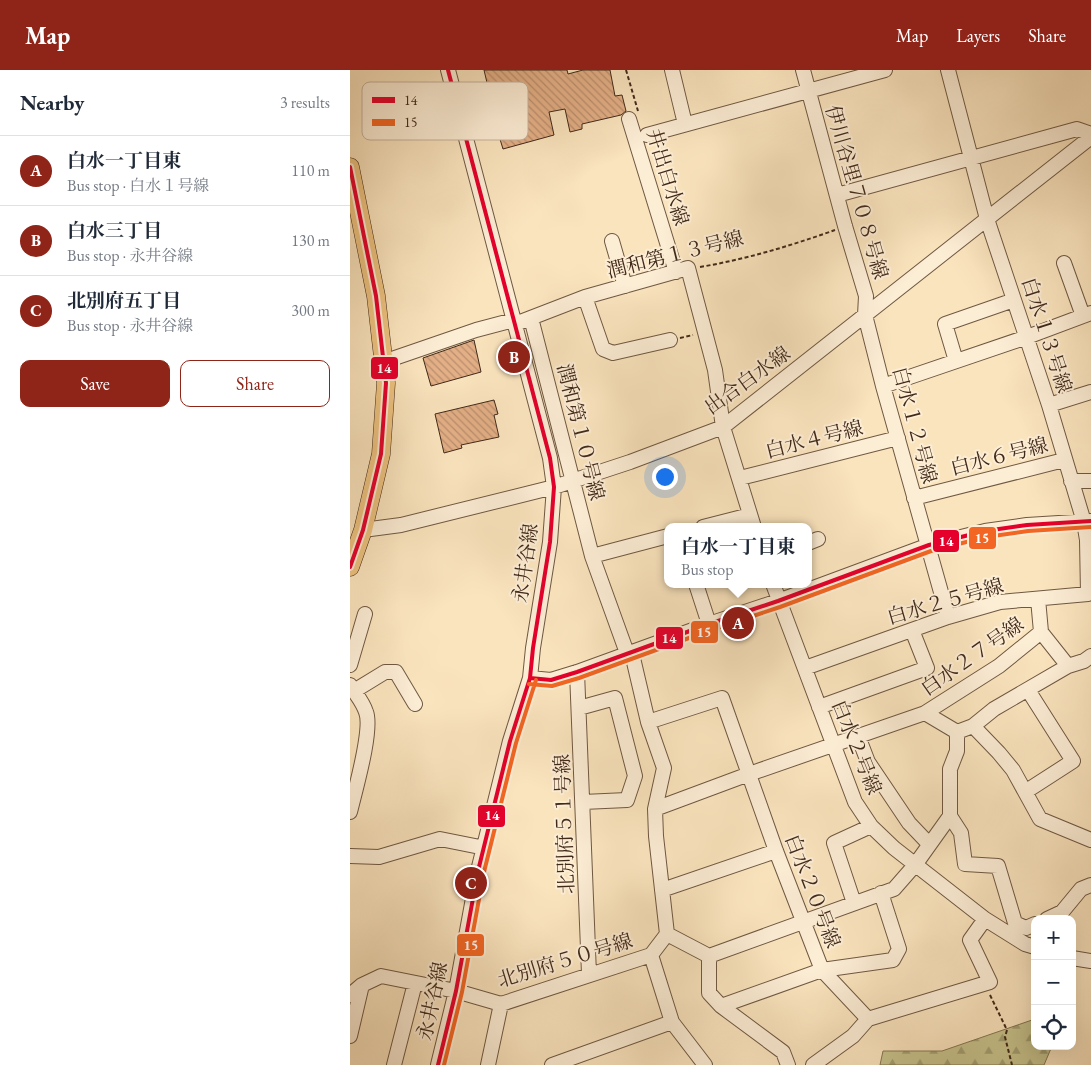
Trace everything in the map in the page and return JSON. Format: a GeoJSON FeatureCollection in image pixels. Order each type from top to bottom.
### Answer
{"type":"FeatureCollection","features":[{"type":"Feature","properties":{"kind":"main road"},"geometry":{"type":"LineString","coordinates":[[350,167],[376,296],[386,383],[381,454],[363,530],[350,566]]}},
{"type":"Feature","properties":{"kind":"street"},"geometry":{"type":"LineString","coordinates":[[672,70],[685,124]]}},
{"type":"Feature","properties":{"kind":"street","name":"伊川谷里７０８号線"},"geometry":{"type":"LineString","coordinates":[[803,70],[866,296],[865,315]]}},
{"type":"Feature","properties":{"kind":"street"},"geometry":{"type":"LineString","coordinates":[[647,135],[885,70]]}},
{"type":"Feature","properties":{"kind":"street","name":"白水１３号線"},"geometry":{"type":"LineString","coordinates":[[948,70],[987,219],[1049,405],[1071,482],[1088,522]]}},
{"type":"Feature","properties":{"kind":"street","name":"井出白水線"},"geometry":{"type":"LineString","coordinates":[[629,119],[705,332],[715,370],[723,427],[752,521]]}},
{"type":"Feature","properties":{"kind":"street"},"geometry":{"type":"LineString","coordinates":[[837,194],[1077,129],[1091,135]]}},
{"type":"Feature","properties":{"kind":"street","name":"出合白水線"},"geometry":{"type":"LineString","coordinates":[[363,530],[401,525],[554,487],[630,462],[723,427],[1091,135]]}},
{"type":"Feature","properties":{"kind":"street","name":"永井谷線"},"geometry":{"type":"LineString","coordinates":[[438,1065],[456,991],[478,871],[510,741],[530,678],[532,648],[550,542],[554,487],[550,458],[540,418],[466,140]]}},
{"type":"Feature","properties":{"kind":"street"},"geometry":{"type":"LineString","coordinates":[[612,241],[625,286]]}},
{"type":"Feature","properties":{"kind":"street"},"geometry":{"type":"LineString","coordinates":[[883,386],[1087,315],[1064,263]]}},
{"type":"Feature","properties":{"kind":"street","name":"潤和第１３号線"},"geometry":{"type":"LineString","coordinates":[[383,362],[476,330],[531,318],[585,297],[682,270]]}},
{"type":"Feature","properties":{"kind":"street"},"geometry":{"type":"LineString","coordinates":[[585,297],[603,349],[613,353],[670,340]]}},
{"type":"Feature","properties":{"kind":"street"},"geometry":{"type":"LineString","coordinates":[[956,361],[945,324],[1014,300]]}},
{"type":"Feature","properties":{"kind":"street","name":"白水１２号線"},"geometry":{"type":"LineString","coordinates":[[865,315],[948,617]]}},
{"type":"Feature","properties":{"kind":"street","name":"潤和第１０号線"},"geometry":{"type":"LineString","coordinates":[[531,318],[592,556],[627,653]]}},
{"type":"Feature","properties":{"kind":"street"},"geometry":{"type":"LineString","coordinates":[[1049,405],[1091,392]]}},
{"type":"Feature","properties":{"kind":"street"},"geometry":{"type":"LineString","coordinates":[[540,418],[555,414]]}},
{"type":"Feature","properties":{"kind":"street","name":"白水４号線"},"geometry":{"type":"LineString","coordinates":[[740,478],[898,438]]}},
{"type":"Feature","properties":{"kind":"street","name":"白水６号線"},"geometry":{"type":"LineString","coordinates":[[914,498],[1064,460]]}},
{"type":"Feature","properties":{"kind":"street"},"geometry":{"type":"LineString","coordinates":[[1071,482],[1091,481]]}},
{"type":"Feature","properties":{"kind":"street"},"geometry":{"type":"LineString","coordinates":[[736,523],[752,521]]}},
{"type":"Feature","properties":{"kind":"street"},"geometry":{"type":"LineString","coordinates":[[530,678],[551,680],[577,672],[929,545],[985,531],[1027,525],[1088,522]]}},
{"type":"Feature","properties":{"kind":"street","name":"白水２５号線"},"geometry":{"type":"LineString","coordinates":[[805,668],[948,617],[1000,602],[1088,594],[1088,522]]}},
{"type":"Feature","properties":{"kind":"street"},"geometry":{"type":"LineString","coordinates":[[592,556],[664,537]]}},
{"type":"Feature","properties":{"kind":"street"},"geometry":{"type":"LineString","coordinates":[[697,588],[709,624]]}},
{"type":"Feature","properties":{"kind":"street","name":"白水２号線"},"geometry":{"type":"LineString","coordinates":[[774,588],[855,802],[871,826],[894,848],[985,919],[1031,946]]}},
{"type":"Feature","properties":{"kind":"street"},"geometry":{"type":"LineString","coordinates":[[1038,599],[1041,632],[1068,666]]}},
{"type":"Feature","properties":{"kind":"street"},"geometry":{"type":"LineString","coordinates":[[350,665],[365,614]]}},
{"type":"Feature","properties":{"kind":"street"},"geometry":{"type":"LineString","coordinates":[[819,707],[927,668],[912,630]]}},
{"type":"Feature","properties":{"kind":"street","name":"白水２７号線"},"geometry":{"type":"LineString","coordinates":[[655,809],[925,713],[999,666],[1041,632]]}},
{"type":"Feature","properties":{"kind":"street"},"geometry":{"type":"LineString","coordinates":[[627,653],[633,658],[648,722],[664,768],[655,809],[656,836],[668,934],[651,955]]}},
{"type":"Feature","properties":{"kind":"street"},"geometry":{"type":"LineString","coordinates":[[957,732],[973,726],[994,709],[1068,666],[1084,661],[1091,656]]}},
{"type":"Feature","properties":{"kind":"street"},"geometry":{"type":"LineString","coordinates":[[350,812],[354,773],[365,748],[368,729],[367,713],[352,688],[384,672],[396,672],[415,704]]}},
{"type":"Feature","properties":{"kind":"street","name":"北別府５１号線"},"geometry":{"type":"LineString","coordinates":[[577,672],[589,974]]}},
{"type":"Feature","properties":{"kind":"street"},"geometry":{"type":"LineString","coordinates":[[1025,792],[1073,762],[1028,690]]}},
{"type":"Feature","properties":{"kind":"street"},"geometry":{"type":"LineString","coordinates":[[579,708],[615,698],[635,776],[627,800],[583,802]]}},
{"type":"Feature","properties":{"kind":"street","name":"白水２０号線"},"geometry":{"type":"LineString","coordinates":[[648,722],[722,698],[802,922],[822,970],[721,1006]]}},
{"type":"Feature","properties":{"kind":"street"},"geometry":{"type":"LineString","coordinates":[[925,713],[957,732]]}},
{"type":"Feature","properties":{"kind":"street"},"geometry":{"type":"LineString","coordinates":[[973,726],[1013,770],[1040,819],[1091,840]]}},
{"type":"Feature","properties":{"kind":"street"},"geometry":{"type":"LineString","coordinates":[[957,732],[957,751],[950,769],[950,816],[961,833],[965,864],[998,866],[1015,923],[1026,928],[1031,926]]}},
{"type":"Feature","properties":{"kind":"street"},"geometry":{"type":"LineString","coordinates":[[858,736],[868,762],[910,823],[929,844]]}},
{"type":"Feature","properties":{"kind":"street"},"geometry":{"type":"LineString","coordinates":[[668,934],[709,956],[894,889],[915,865],[950,816]]}},
{"type":"Feature","properties":{"kind":"street"},"geometry":{"type":"LineString","coordinates":[[854,903],[834,844],[871,826]]}},
{"type":"Feature","properties":{"kind":"street"},"geometry":{"type":"LineString","coordinates":[[350,856],[379,857],[440,839],[485,848]]}},
{"type":"Feature","properties":{"kind":"street"},"geometry":{"type":"LineString","coordinates":[[662,890],[776,851]]}},
{"type":"Feature","properties":{"kind":"street"},"geometry":{"type":"LineString","coordinates":[[1056,915],[1062,912],[1081,889],[1091,885]]}},
{"type":"Feature","properties":{"kind":"street"},"geometry":{"type":"LineString","coordinates":[[822,970],[893,960],[899,949],[882,893]]}},
{"type":"Feature","properties":{"kind":"street"},"geometry":{"type":"LineString","coordinates":[[813,1065],[853,1036],[868,1019],[987,983],[970,940],[985,919]]}},
{"type":"Feature","properties":{"kind":"street","name":"北別府５０号線"},"geometry":{"type":"LineString","coordinates":[[362,985],[381,976],[456,991],[500,1004],[651,955],[672,1022],[706,1065]]}},
{"type":"Feature","properties":{"kind":"street"},"geometry":{"type":"LineString","coordinates":[[709,956],[709,994],[721,1006],[783,1052],[788,1065]]}},
{"type":"Feature","properties":{"kind":"street"},"geometry":{"type":"LineString","coordinates":[[1076,958],[1091,960]]}},
{"type":"Feature","properties":{"kind":"street"},"geometry":{"type":"LineString","coordinates":[[822,970],[868,1019]]}},
{"type":"Feature","properties":{"kind":"street"},"geometry":{"type":"LineString","coordinates":[[394,1065],[415,983]]}},
{"type":"Feature","properties":{"kind":"street"},"geometry":{"type":"LineString","coordinates":[[350,995],[362,985]]}},
{"type":"Feature","properties":{"kind":"street"},"geometry":{"type":"LineString","coordinates":[[350,1036],[362,985]]}},
{"type":"Feature","properties":{"kind":"street"},"geometry":{"type":"LineString","coordinates":[[488,1065],[500,1004]]}},
{"type":"Feature","properties":{"kind":"street"},"geometry":{"type":"LineString","coordinates":[[552,1065],[672,1022]]}},
{"type":"Feature","properties":{"kind":"path","name":"井出白水線"},"geometry":{"type":"LineString","coordinates":[[626,70],[638,111],[629,119]]}},
{"type":"Feature","properties":{"kind":"path","name":"潤和第１３号線"},"geometry":{"type":"LineString","coordinates":[[682,270],[731,262],[788,247],[845,226]]}},
{"type":"Feature","properties":{"kind":"path"},"geometry":{"type":"LineString","coordinates":[[670,340],[705,332]]}},
{"type":"Feature","properties":{"kind":"path"},"geometry":{"type":"LineString","coordinates":[[987,983],[1007,1030],[1005,1037],[1012,1065]]}},
{"type":"Feature","properties":{"kind":"green space"},"geometry":{"type":"Polygon","coordinates":[[[1031,1020],[1031,1050],[1050,1050],[1044,1065],[880,1065],[883,1051],[942,1051],[1031,1020]]]}},
{"type":"Feature","properties":{"kind":"building"},"geometry":{"type":"Polygon","coordinates":[[[484,70],[567,70],[568,74],[583,70],[610,70],[615,96],[622,95],[626,111],[621,115],[582,124],[582,129],[570,132],[565,109],[549,112],[554,135],[503,149],[500,140],[528,140],[528,82],[487,82],[484,70]]]}},
{"type":"Feature","properties":{"kind":"building"},"geometry":{"type":"Polygon","coordinates":[[[474,340],[481,372],[431,386],[423,358],[474,340]]]}},
{"type":"Feature","properties":{"kind":"building"},"geometry":{"type":"Polygon","coordinates":[[[494,400],[498,414],[494,415],[499,437],[461,445],[462,448],[444,453],[435,414],[494,400]]]}},
{"type":"Feature","properties":{"kind":"transit line","name":"14"},"geometry":{"type":"LineString","coordinates":[[448,70],[451,82]]}},
{"type":"Feature","properties":{"kind":"transit line","name":"14"},"geometry":{"type":"LineString","coordinates":[[438,1065],[456,991],[478,871],[510,741],[530,678],[550,542],[554,487],[550,458],[466,140]]}},
{"type":"Feature","properties":{"kind":"transit line","name":"14"},"geometry":{"type":"LineString","coordinates":[[350,167],[376,296],[386,383],[381,454],[363,530],[350,567]]}},
{"type":"Feature","properties":{"kind":"transit line","name":"14"},"geometry":{"type":"LineString","coordinates":[[530,678],[551,680],[577,672],[929,545],[985,531],[1027,525],[1091,521]]}},
{"type":"Feature","properties":{"kind":"transit line","name":"15"},"geometry":{"type":"LineString","coordinates":[[529,684],[552,686],[579,678],[931,551],[986,537],[1028,531],[1091,527]]}},
{"type":"Feature","properties":{"kind":"transit line","name":"15"},"geometry":{"type":"LineString","coordinates":[[444,1065],[462,992],[484,872],[516,743],[536,680]]}},
{"type":"Feature","properties":{"kind":"place","name":"白水三丁目"},"geometry":{"type":"Point","coordinates":[514,357]}},
{"type":"Feature","properties":{"kind":"place","name":"白水一丁目東"},"geometry":{"type":"Point","coordinates":[738,623]}},
{"type":"Feature","properties":{"kind":"place","name":"北別府五丁目"},"geometry":{"type":"Point","coordinates":[471,883]}}]}
